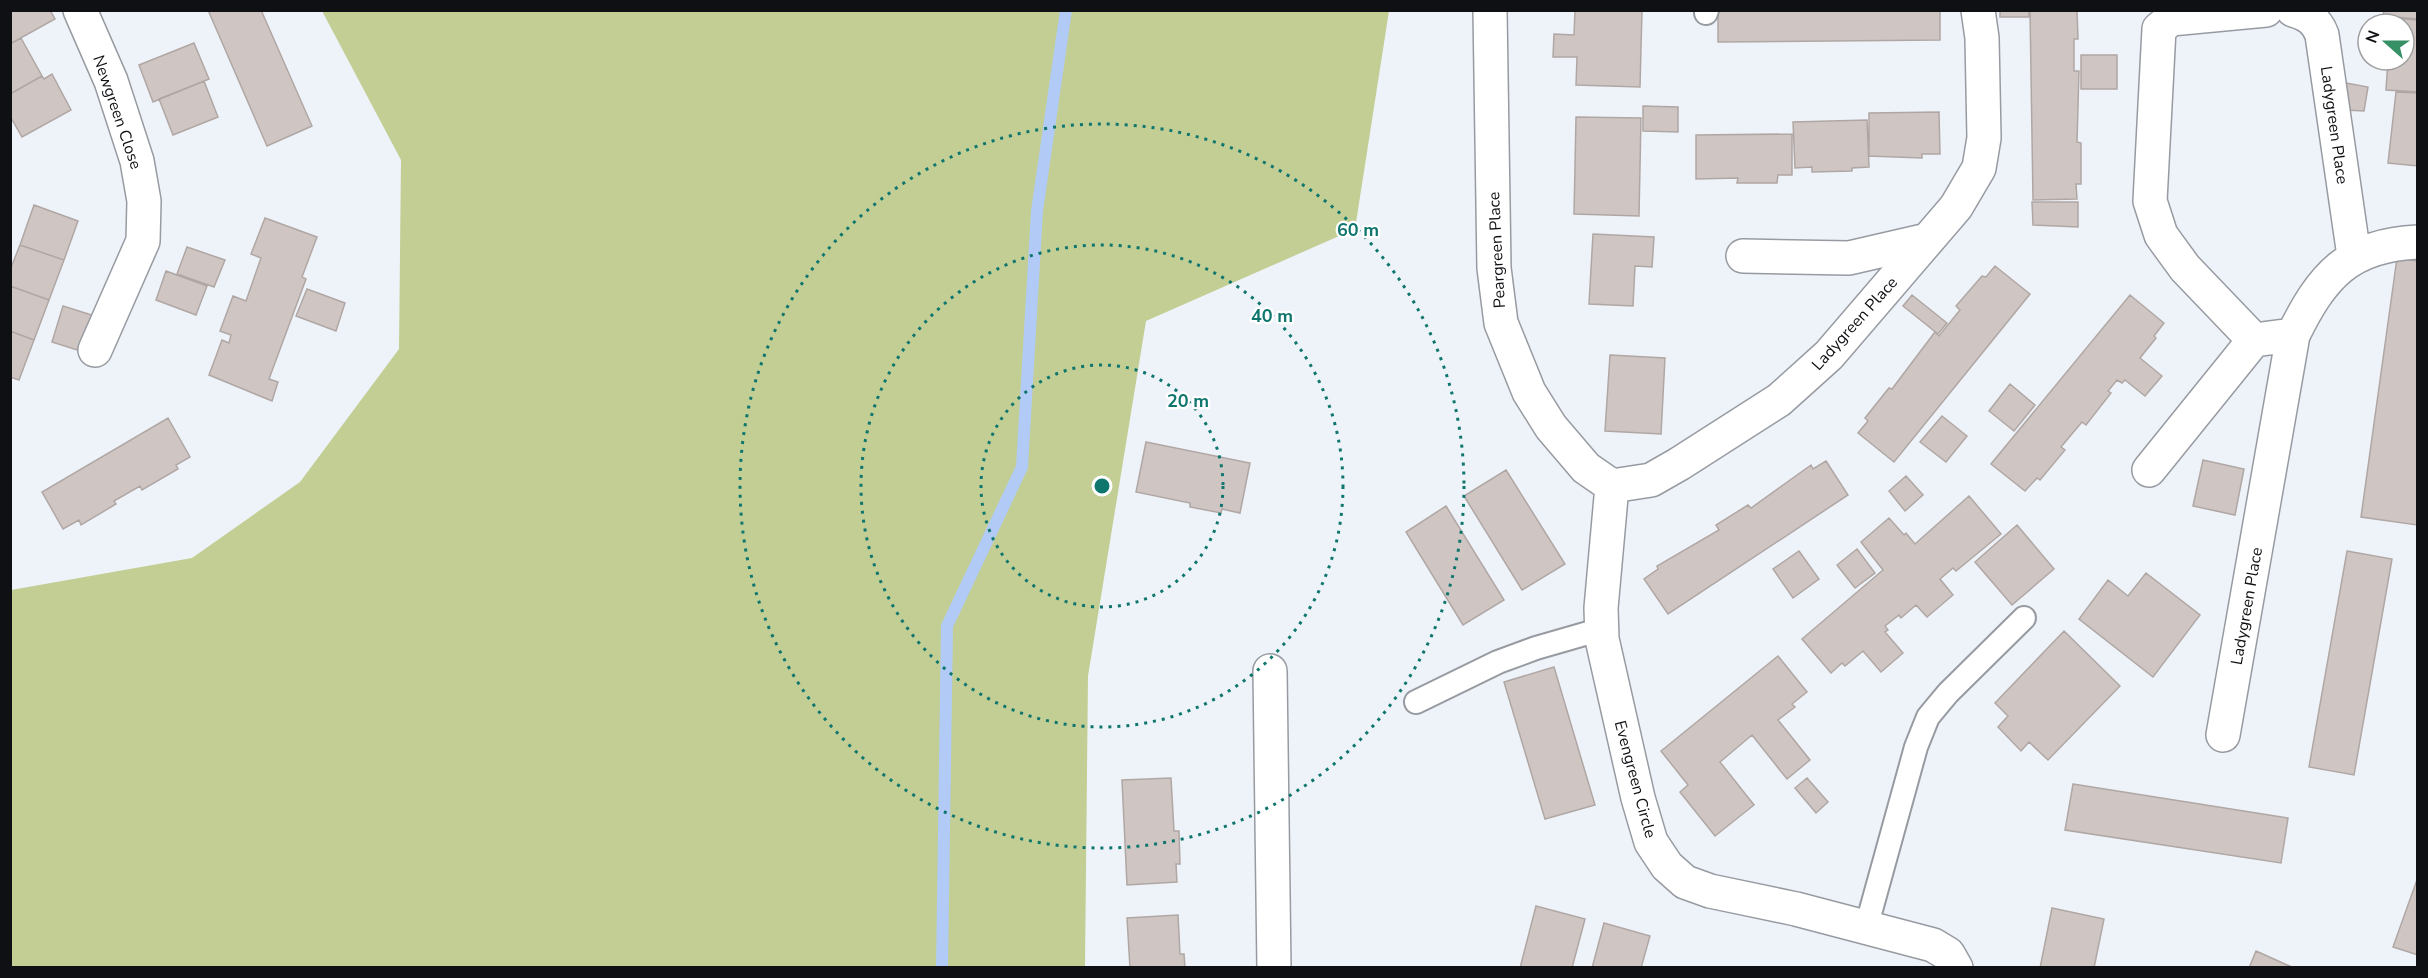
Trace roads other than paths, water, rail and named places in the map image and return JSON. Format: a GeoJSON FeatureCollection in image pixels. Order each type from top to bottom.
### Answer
{"type":"FeatureCollection","features":[{"type":"Feature","properties":{"kind":"street","name":"Newgreen Close"},"geometry":{"type":"LineString","coordinates":[[81,10],[111,81],[131,141],[144,201],[143,241],[95,350]]}},
{"type":"Feature","properties":{"kind":"street","name":"Peargreen Place"},"geometry":{"type":"LineString","coordinates":[[1490,10],[1494,268],[1501,323],[1529,392],[1551,427],[1586,468],[1612,486]]}},
{"type":"Feature","properties":{"kind":"street"},"geometry":{"type":"LineString","coordinates":[[1927,240],[1956,207],[1978,168],[1984,138],[1982,38],[1978,10]]}},
{"type":"Feature","properties":{"kind":"street"},"geometry":{"type":"LineString","coordinates":[[2254,340],[2179,260],[2161,236],[2150,201],[2159,29],[2171,19],[2194,15],[2266,10]]}},
{"type":"Feature","properties":{"kind":"street","name":"Ladygreen Place"},"geometry":{"type":"LineString","coordinates":[[2293,10],[2303,13],[2318,24],[2322,34],[2354,256]]}},
{"type":"Feature","properties":{"kind":"street","name":"Ladygreen Place"},"geometry":{"type":"LineString","coordinates":[[1612,486],[1651,480],[1779,400],[1829,355],[1927,240]]}},
{"type":"Feature","properties":{"kind":"street","name":"Ladygreen Place"},"geometry":{"type":"LineString","coordinates":[[1743,256],[1849,258],[1927,240]]}},
{"type":"Feature","properties":{"kind":"street","name":"Ladygreen Place"},"geometry":{"type":"LineString","coordinates":[[2223,735],[2293,335],[2313,297],[2336,268],[2354,256],[2401,243],[2418,242]]}},
{"type":"Feature","properties":{"kind":"street"},"geometry":{"type":"LineString","coordinates":[[2149,470],[2254,340],[2293,335]]}},
{"type":"Feature","properties":{"kind":"street","name":"Evengreen Circle"},"geometry":{"type":"LineString","coordinates":[[1612,486],[1601,608],[1602,639],[1638,798],[1651,842],[1667,866],[1685,882],[1710,891],[1933,945],[1948,954],[1956,968]]}},
{"type":"Feature","properties":{"kind":"street"},"geometry":{"type":"LineString","coordinates":[[1270,671],[1274,968]]}},
{"type":"Feature","properties":{"kind":"lane"},"geometry":{"type":"LineString","coordinates":[[1866,928],[1916,747],[1928,717],[1948,693],[2024,618]]}},
{"type":"Feature","properties":{"kind":"lane"},"geometry":{"type":"LineString","coordinates":[[1416,702],[1498,662],[1536,648],[1602,629]]}},
{"type":"Feature","properties":{"kind":"waterway"},"geometry":{"type":"LineString","coordinates":[[942,968],[947,626],[1022,467],[1037,211],[1066,10]]}}]}
